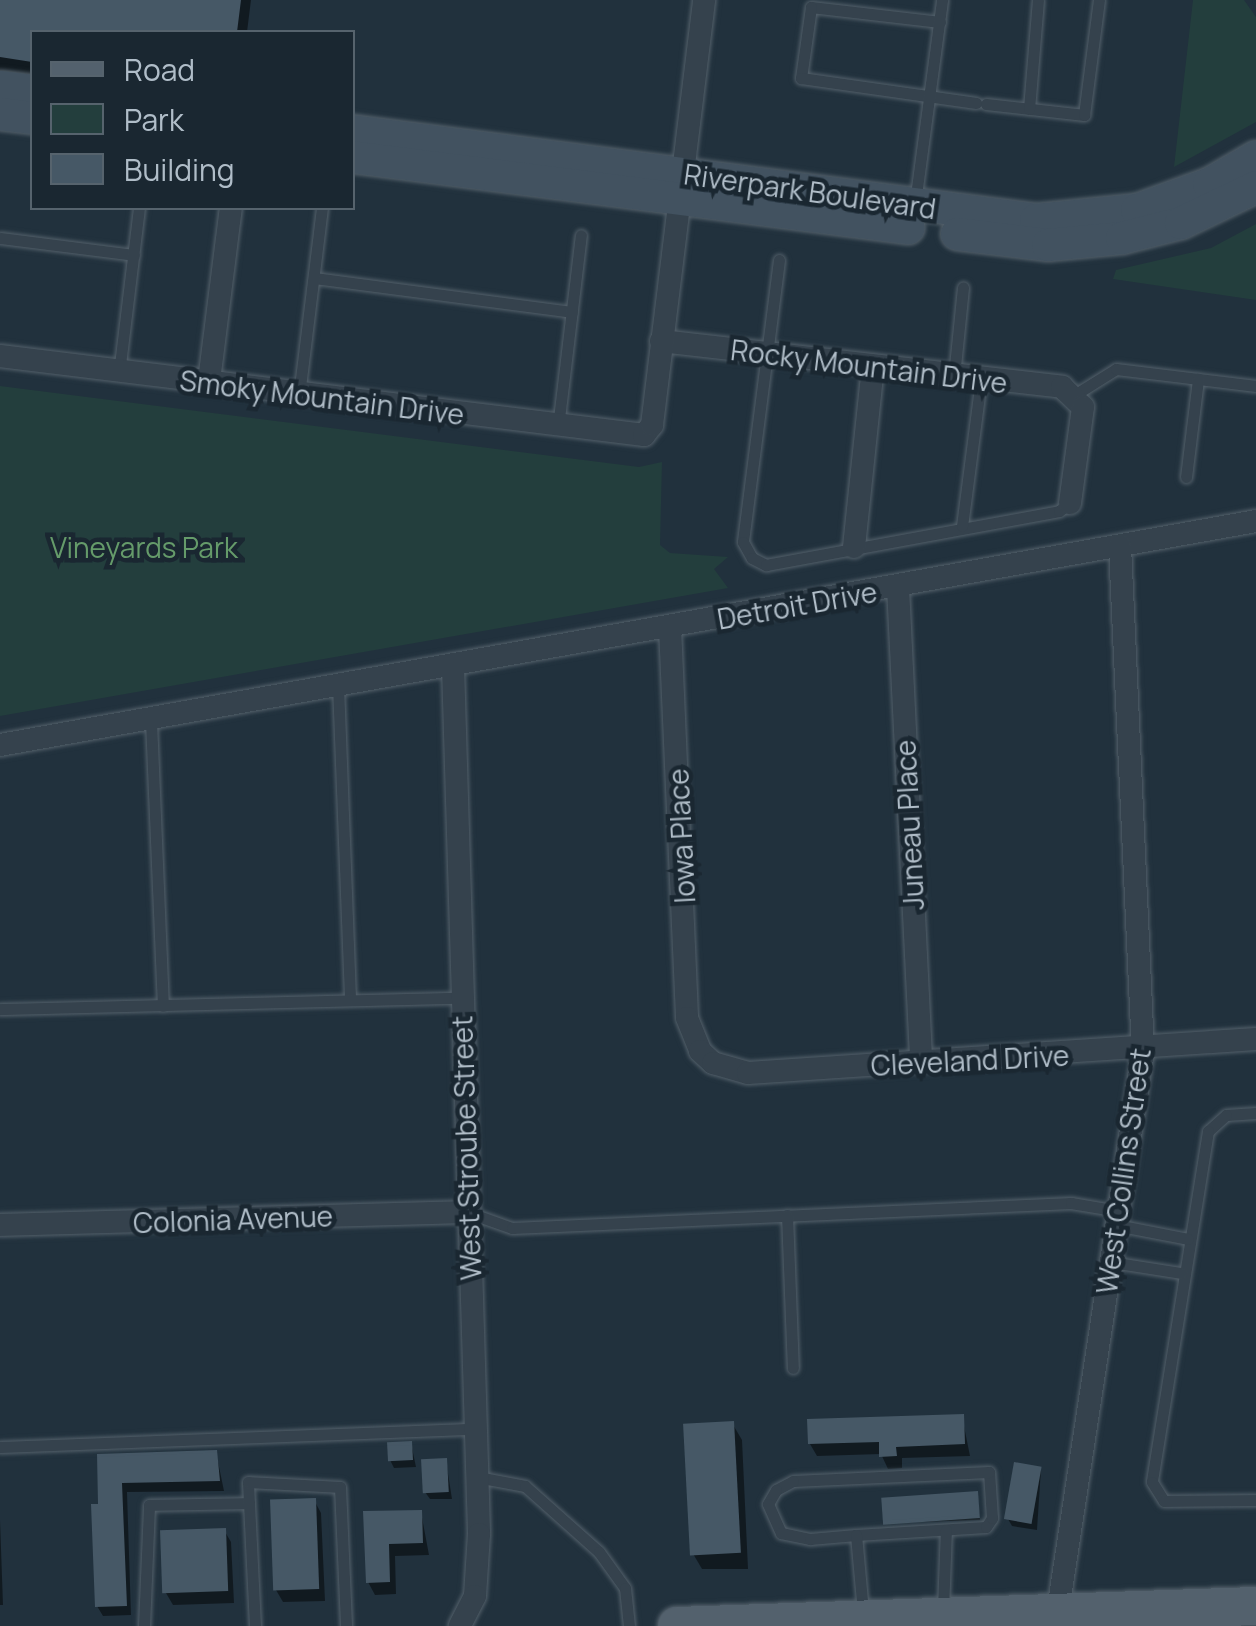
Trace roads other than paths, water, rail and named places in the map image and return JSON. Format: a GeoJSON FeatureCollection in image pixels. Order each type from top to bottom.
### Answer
{"type":"FeatureCollection","features":[{"type":"Feature","properties":{"kind":"main road"},"geometry":{"type":"LineString","coordinates":[[677,1626],[942,1616],[1134,1620],[1256,1606]]}},
{"type":"Feature","properties":{"kind":"street"},"geometry":{"type":"LineString","coordinates":[[661,341],[704,0]]}},
{"type":"Feature","properties":{"kind":"street"},"geometry":{"type":"LineString","coordinates":[[0,88],[30,92]]}},
{"type":"Feature","properties":{"kind":"street"},"geometry":{"type":"LineString","coordinates":[[0,114],[30,118]]}},
{"type":"Feature","properties":{"kind":"street","name":"Riverpark Boulevard"},"geometry":{"type":"LineString","coordinates":[[355,132],[1048,245],[1153,231],[1256,187]]}},
{"type":"Feature","properties":{"kind":"street","name":"Riverpark Boulevard"},"geometry":{"type":"LineString","coordinates":[[355,157],[1084,219],[1186,194],[1256,157]]}},
{"type":"Feature","properties":{"kind":"street"},"geometry":{"type":"LineString","coordinates":[[208,381],[231,210]]}},
{"type":"Feature","properties":{"kind":"street","name":"Rocky Mountain Drive"},"geometry":{"type":"LineString","coordinates":[[661,341],[1076,394]]}},
{"type":"Feature","properties":{"kind":"street","name":"Smoky Mountain Drive"},"geometry":{"type":"LineString","coordinates":[[0,356],[299,396],[644,435],[652,425],[661,341]]}},
{"type":"Feature","properties":{"kind":"street"},"geometry":{"type":"LineString","coordinates":[[854,547],[872,366]]}},
{"type":"Feature","properties":{"kind":"street"},"geometry":{"type":"LineString","coordinates":[[1070,502],[1083,407],[1076,394]]}},
{"type":"Feature","properties":{"kind":"street","name":"Detroit Drive"},"geometry":{"type":"LineString","coordinates":[[0,745],[1256,521]]}},
{"type":"Feature","properties":{"kind":"street","name":"West Collins Street"},"geometry":{"type":"LineString","coordinates":[[1057,1620],[1143,1051],[1120,546]]}},
{"type":"Feature","properties":{"kind":"street","name":"Juneau Place"},"geometry":{"type":"LineString","coordinates":[[898,587],[921,1062]]}},
{"type":"Feature","properties":{"kind":"street","name":"Iowa Place"},"geometry":{"type":"LineString","coordinates":[[670,627],[687,1018],[695,1043]]}},
{"type":"Feature","properties":{"kind":"street","name":"West Stroube Street"},"geometry":{"type":"LineString","coordinates":[[453,666],[466,1212],[478,1477],[475,1596],[460,1626]]}},
{"type":"Feature","properties":{"kind":"street","name":"Cleveland Drive"},"geometry":{"type":"LineString","coordinates":[[695,1043],[714,1063],[748,1073],[1143,1051],[1256,1039]]}},
{"type":"Feature","properties":{"kind":"street","name":"Colonia Avenue"},"geometry":{"type":"LineString","coordinates":[[0,1226],[466,1212]]}},
{"type":"Feature","properties":{"kind":"lane"},"geometry":{"type":"LineString","coordinates":[[914,207],[942,0]]}},
{"type":"Feature","properties":{"kind":"lane"},"geometry":{"type":"LineString","coordinates":[[1029,109],[1038,0]]}},
{"type":"Feature","properties":{"kind":"lane"},"geometry":{"type":"LineString","coordinates":[[940,22],[812,7],[801,78],[1084,115],[1099,0]]}},
{"type":"Feature","properties":{"kind":"lane"},"geometry":{"type":"LineString","coordinates":[[119,373],[139,210]]}},
{"type":"Feature","properties":{"kind":"lane"},"geometry":{"type":"LineString","coordinates":[[299,396],[322,210]]}},
{"type":"Feature","properties":{"kind":"lane"},"geometry":{"type":"LineString","coordinates":[[558,427],[581,235]]}},
{"type":"Feature","properties":{"kind":"lane"},"geometry":{"type":"LineString","coordinates":[[0,238],[134,255]]}},
{"type":"Feature","properties":{"kind":"lane"},"geometry":{"type":"LineString","coordinates":[[779,260],[743,542],[752,558],[766,565],[1058,511],[1070,502]]}},
{"type":"Feature","properties":{"kind":"lane"},"geometry":{"type":"LineString","coordinates":[[314,278],[572,312]]}},
{"type":"Feature","properties":{"kind":"lane"},"geometry":{"type":"LineString","coordinates":[[954,376],[963,287]]}},
{"type":"Feature","properties":{"kind":"lane"},"geometry":{"type":"LineString","coordinates":[[1076,394],[1116,369],[1256,386]]}},
{"type":"Feature","properties":{"kind":"lane"},"geometry":{"type":"LineString","coordinates":[[962,526],[981,379]]}},
{"type":"Feature","properties":{"kind":"lane"},"geometry":{"type":"LineString","coordinates":[[1186,477],[1198,379]]}},
{"type":"Feature","properties":{"kind":"lane"},"geometry":{"type":"LineString","coordinates":[[338,684],[350,997]]}},
{"type":"Feature","properties":{"kind":"lane"},"geometry":{"type":"LineString","coordinates":[[151,721],[162,1006]]}},
{"type":"Feature","properties":{"kind":"lane"},"geometry":{"type":"LineString","coordinates":[[0,1009],[350,997],[462,998]]}},
{"type":"Feature","properties":{"kind":"lane"},"geometry":{"type":"LineString","coordinates":[[1256,1113],[1226,1116],[1208,1131],[1181,1273],[1152,1482],[1164,1500],[1256,1500]]}},
{"type":"Feature","properties":{"kind":"lane"},"geometry":{"type":"LineString","coordinates":[[466,1212],[512,1228],[1071,1204],[1188,1238]]}},
{"type":"Feature","properties":{"kind":"lane"},"geometry":{"type":"LineString","coordinates":[[787,1215],[793,1368]]}},
{"type":"Feature","properties":{"kind":"lane"},"geometry":{"type":"LineString","coordinates":[[1111,1262],[1181,1273]]}},
{"type":"Feature","properties":{"kind":"lane"},"geometry":{"type":"LineString","coordinates":[[0,1446],[476,1428]]}},
{"type":"Feature","properties":{"kind":"lane"},"geometry":{"type":"LineString","coordinates":[[989,1472],[992,1518],[986,1528],[856,1535],[810,1540],[781,1532],[768,1504],[793,1481],[989,1472]]}},
{"type":"Feature","properties":{"kind":"lane"},"geometry":{"type":"LineString","coordinates":[[478,1477],[525,1486],[599,1552],[624,1588],[629,1626]]}},
{"type":"Feature","properties":{"kind":"lane"},"geometry":{"type":"LineString","coordinates":[[255,1626],[248,1482],[340,1487],[346,1626]]}},
{"type":"Feature","properties":{"kind":"lane"},"geometry":{"type":"LineString","coordinates":[[144,1626],[150,1505],[249,1503]]}},
{"type":"Feature","properties":{"kind":"lane"},"geometry":{"type":"LineString","coordinates":[[942,1616],[946,1530]]}},
{"type":"Feature","properties":{"kind":"lane"},"geometry":{"type":"LineString","coordinates":[[856,1535],[864,1621]]}},
{"type":"Feature","properties":{"kind":"park label","name":"Vineyards Park"},"geometry":{"type":"Point","coordinates":[144,547]}}]}
